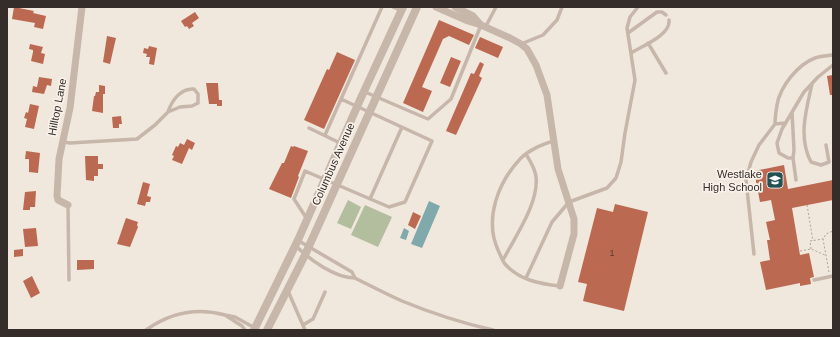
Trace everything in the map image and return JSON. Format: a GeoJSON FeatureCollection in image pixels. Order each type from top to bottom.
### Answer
{"type":"FeatureCollection","features":[{"type":"Feature","properties":{"kind":"street","name":"Hilltop Lane"},"geometry":{"type":"LineString","coordinates":[[68,205],[58,200],[57,196],[59,159],[70,108],[82,7]]}},
{"type":"Feature","properties":{"kind":"street","name":"Columbus Avenue"},"geometry":{"type":"LineString","coordinates":[[268,330],[305,255],[417,7]]}},
{"type":"Feature","properties":{"kind":"street"},"geometry":{"type":"LineString","coordinates":[[436,7],[522,44],[527,49],[536,65],[547,95],[558,169],[574,219],[574,234],[560,286]]}},
{"type":"Feature","properties":{"kind":"street"},"geometry":{"type":"LineString","coordinates":[[455,7],[473,16],[483,26]]}},
{"type":"Feature","properties":{"kind":"street","name":"Columbus Avenue"},"geometry":{"type":"LineString","coordinates":[[254,329],[297,243],[357,106],[402,9]]}},
{"type":"Feature","properties":{"kind":"street"},"geometry":{"type":"LineString","coordinates":[[268,301],[279,307]]}},
{"type":"Feature","properties":{"kind":"lane"},"geometry":{"type":"LineString","coordinates":[[325,136],[382,7]]}},
{"type":"Feature","properties":{"kind":"lane"},"geometry":{"type":"LineString","coordinates":[[393,7],[402,9]]}},
{"type":"Feature","properties":{"kind":"lane"},"geometry":{"type":"LineString","coordinates":[[364,91],[428,118],[451,98],[483,26],[496,7]]}},
{"type":"Feature","properties":{"kind":"lane"},"geometry":{"type":"LineString","coordinates":[[522,44],[543,35],[557,20],[562,7]]}},
{"type":"Feature","properties":{"kind":"lane"},"geometry":{"type":"LineString","coordinates":[[526,278],[552,222],[569,202],[607,188],[616,178],[621,162],[635,80],[627,28],[630,17],[638,7]]}},
{"type":"Feature","properties":{"kind":"lane"},"geometry":{"type":"LineString","coordinates":[[628,33],[657,12],[662,12],[666,16]]}},
{"type":"Feature","properties":{"kind":"lane"},"geometry":{"type":"LineString","coordinates":[[631,53],[660,36],[668,29],[669,20]]}},
{"type":"Feature","properties":{"kind":"lane"},"geometry":{"type":"LineString","coordinates":[[648,43],[666,73]]}},
{"type":"Feature","properties":{"kind":"lane"},"geometry":{"type":"LineString","coordinates":[[754,254],[746,180],[751,162],[759,145],[775,124],[780,94],[794,72],[816,58],[833,56]]}},
{"type":"Feature","properties":{"kind":"lane"},"geometry":{"type":"LineString","coordinates":[[792,158],[788,158],[779,153],[777,143],[782,129],[804,92],[833,65]]}},
{"type":"Feature","properties":{"kind":"lane"},"geometry":{"type":"LineString","coordinates":[[812,83],[804,132],[806,153],[810,162],[821,165],[829,162],[826,145]]}},
{"type":"Feature","properties":{"kind":"lane"},"geometry":{"type":"LineString","coordinates":[[62,142],[70,143],[137,139],[155,125],[168,112],[180,107],[192,106],[198,103],[198,94],[194,89],[188,89],[179,94],[171,103],[168,112]]}},
{"type":"Feature","properties":{"kind":"lane"},"geometry":{"type":"LineString","coordinates":[[307,220],[294,199],[305,172],[389,207],[405,202],[432,141],[341,99]]}},
{"type":"Feature","properties":{"kind":"lane"},"geometry":{"type":"LineString","coordinates":[[792,112],[794,150],[792,158],[796,180]]}},
{"type":"Feature","properties":{"kind":"lane"},"geometry":{"type":"LineString","coordinates":[[775,124],[785,123]]}},
{"type":"Feature","properties":{"kind":"lane"},"geometry":{"type":"LineString","coordinates":[[370,199],[402,127]]}},
{"type":"Feature","properties":{"kind":"lane"},"geometry":{"type":"LineString","coordinates":[[309,128],[341,144]]}},
{"type":"Feature","properties":{"kind":"lane"},"geometry":{"type":"LineString","coordinates":[[553,141],[533,149],[526,154],[521,158],[505,179],[495,200],[491,225],[495,244],[504,263],[520,276],[542,285],[560,286]]}},
{"type":"Feature","properties":{"kind":"lane"},"geometry":{"type":"LineString","coordinates":[[503,260],[533,202],[536,189],[536,176],[526,154]]}},
{"type":"Feature","properties":{"kind":"lane"},"geometry":{"type":"LineString","coordinates":[[68,205],[69,280]]}},
{"type":"Feature","properties":{"kind":"lane"},"geometry":{"type":"LineString","coordinates":[[297,243],[308,246],[352,272],[355,278]]}},
{"type":"Feature","properties":{"kind":"lane"},"geometry":{"type":"LineString","coordinates":[[297,243],[305,255],[334,272],[349,278],[355,278],[402,301],[468,324],[493,330]]}},
{"type":"Feature","properties":{"kind":"lane"},"geometry":{"type":"LineString","coordinates":[[814,280],[831,276]]}},
{"type":"Feature","properties":{"kind":"lane"},"geometry":{"type":"LineString","coordinates":[[288,289],[305,330]]}},
{"type":"Feature","properties":{"kind":"lane"},"geometry":{"type":"LineString","coordinates":[[303,325],[313,319],[325,292]]}},
{"type":"Feature","properties":{"kind":"lane"},"geometry":{"type":"LineString","coordinates":[[146,330],[168,318],[190,311],[206,311],[235,317],[254,329]]}},
{"type":"Feature","properties":{"kind":"lane"},"geometry":{"type":"LineString","coordinates":[[225,315],[242,326],[245,330]]}},
{"type":"Feature","properties":{"kind":"path"},"geometry":{"type":"LineString","coordinates":[[807,205],[813,241]]}},
{"type":"Feature","properties":{"kind":"path"},"geometry":{"type":"LineString","coordinates":[[831,276],[823,239],[826,234],[833,231]]}},
{"type":"Feature","properties":{"kind":"path"},"geometry":{"type":"LineString","coordinates":[[811,249],[810,241],[823,239]]}},
{"type":"Feature","properties":{"kind":"path"},"geometry":{"type":"LineString","coordinates":[[800,251],[811,249],[826,255]]}},
{"type":"Feature","properties":{"kind":"green space"},"geometry":{"type":"Polygon","coordinates":[[[348,200],[361,207],[351,229],[337,223],[348,200]]]}},
{"type":"Feature","properties":{"kind":"green space"},"geometry":{"type":"Polygon","coordinates":[[[365,205],[392,217],[378,247],[351,235],[365,205]]]}},
{"type":"Feature","properties":{"kind":"water"},"geometry":{"type":"Polygon","coordinates":[[[429,201],[440,206],[422,248],[411,244],[429,201]]]}},
{"type":"Feature","properties":{"kind":"water"},"geometry":{"type":"Polygon","coordinates":[[[404,228],[409,231],[406,240],[400,238],[404,228]]]}},
{"type":"Feature","properties":{"kind":"building"},"geometry":{"type":"Polygon","coordinates":[[[14,7],[34,11],[33,13],[46,16],[43,29],[34,27],[35,23],[12,19],[14,7]]]}},
{"type":"Feature","properties":{"kind":"building"},"geometry":{"type":"Polygon","coordinates":[[[195,12],[199,18],[192,23],[194,26],[189,29],[187,26],[185,27],[181,21],[195,12]]]}},
{"type":"Feature","properties":{"kind":"building"},"geometry":{"type":"Polygon","coordinates":[[[439,20],[474,35],[469,45],[449,36],[443,39],[422,87],[432,91],[423,112],[403,103],[439,20]]]}},
{"type":"Feature","properties":{"kind":"building"},"geometry":{"type":"Polygon","coordinates":[[[107,36],[116,38],[110,64],[103,62],[107,36]]]}},
{"type":"Feature","properties":{"kind":"building"},"geometry":{"type":"Polygon","coordinates":[[[480,37],[503,47],[498,58],[475,48],[480,37]]]}},
{"type":"Feature","properties":{"kind":"building"},"geometry":{"type":"Polygon","coordinates":[[[30,44],[43,47],[41,53],[45,54],[43,64],[31,61],[33,50],[29,49],[30,44]]]}},
{"type":"Feature","properties":{"kind":"building"},"geometry":{"type":"Polygon","coordinates":[[[149,46],[157,48],[154,65],[149,64],[150,57],[146,57],[147,54],[143,53],[144,48],[148,49],[149,46]]]}},
{"type":"Feature","properties":{"kind":"building"},"geometry":{"type":"Polygon","coordinates":[[[337,52],[355,60],[324,129],[304,120],[327,69],[329,70],[337,52]]]}},
{"type":"Feature","properties":{"kind":"building"},"geometry":{"type":"Polygon","coordinates":[[[451,57],[461,61],[450,87],[440,83],[451,57]]]}},
{"type":"Feature","properties":{"kind":"building"},"geometry":{"type":"Polygon","coordinates":[[[480,62],[484,64],[479,76],[482,78],[456,135],[446,131],[471,73],[474,74],[480,62]]]}},
{"type":"Feature","properties":{"kind":"building"},"geometry":{"type":"Polygon","coordinates":[[[833,75],[833,95],[830,95],[827,76],[833,75]]]}},
{"type":"Feature","properties":{"kind":"building"},"geometry":{"type":"Polygon","coordinates":[[[39,77],[52,79],[51,86],[47,85],[44,94],[32,92],[33,86],[37,87],[39,77]]]}},
{"type":"Feature","properties":{"kind":"building"},"geometry":{"type":"Polygon","coordinates":[[[206,83],[218,83],[219,100],[222,100],[222,106],[217,106],[217,104],[209,104],[206,83]]]}},
{"type":"Feature","properties":{"kind":"building"},"geometry":{"type":"Polygon","coordinates":[[[99,85],[105,86],[105,94],[103,94],[103,113],[92,111],[94,96],[96,92],[99,92],[99,85]]]}},
{"type":"Feature","properties":{"kind":"building"},"geometry":{"type":"Polygon","coordinates":[[[30,104],[39,106],[34,129],[25,127],[27,119],[24,118],[26,112],[28,113],[30,104]]]}},
{"type":"Feature","properties":{"kind":"building"},"geometry":{"type":"Polygon","coordinates":[[[121,116],[122,124],[119,124],[119,128],[113,128],[112,117],[121,116]]]}},
{"type":"Feature","properties":{"kind":"building"},"geometry":{"type":"Polygon","coordinates":[[[187,139],[195,143],[192,150],[189,148],[182,164],[172,160],[174,156],[172,155],[176,146],[178,147],[180,143],[184,145],[187,139]]]}},
{"type":"Feature","properties":{"kind":"building"},"geometry":{"type":"Polygon","coordinates":[[[291,146],[308,151],[291,198],[269,189],[282,163],[284,163],[291,146]]]}},
{"type":"Feature","properties":{"kind":"building"},"geometry":{"type":"Polygon","coordinates":[[[26,151],[40,153],[38,173],[29,172],[29,159],[25,159],[26,151]]]}},
{"type":"Feature","properties":{"kind":"building"},"geometry":{"type":"Polygon","coordinates":[[[85,156],[98,156],[98,164],[103,164],[103,169],[98,169],[98,176],[94,176],[94,181],[86,180],[85,156]]]}},
{"type":"Feature","properties":{"kind":"building"},"geometry":{"type":"Polygon","coordinates":[[[784,165],[788,189],[833,180],[833,200],[792,208],[800,255],[809,253],[814,277],[810,278],[811,284],[800,286],[800,283],[766,290],[760,262],[770,260],[767,240],[770,240],[766,222],[775,220],[771,200],[760,202],[754,171],[784,165]]]}},
{"type":"Feature","properties":{"kind":"building"},"geometry":{"type":"Polygon","coordinates":[[[143,182],[150,184],[147,196],[151,197],[150,202],[146,202],[145,206],[137,204],[143,182]]]}},
{"type":"Feature","properties":{"kind":"building"},"geometry":{"type":"Polygon","coordinates":[[[36,191],[35,207],[30,207],[30,210],[23,210],[25,192],[36,191]]]}},
{"type":"Feature","properties":{"kind":"building"},"geometry":{"type":"Polygon","coordinates":[[[615,204],[648,212],[624,311],[583,301],[587,284],[578,282],[597,208],[613,212],[615,204]]]}},
{"type":"Feature","properties":{"kind":"building"},"geometry":{"type":"Polygon","coordinates":[[[413,212],[421,216],[415,229],[408,225],[413,212]]]}},
{"type":"Feature","properties":{"kind":"building"},"geometry":{"type":"Polygon","coordinates":[[[126,218],[138,222],[138,227],[130,247],[117,244],[126,218]]]}},
{"type":"Feature","properties":{"kind":"building"},"geometry":{"type":"Polygon","coordinates":[[[36,228],[38,246],[25,247],[23,229],[36,228]]]}},
{"type":"Feature","properties":{"kind":"building"},"geometry":{"type":"Polygon","coordinates":[[[23,249],[23,256],[14,257],[14,250],[23,249]]]}},
{"type":"Feature","properties":{"kind":"building"},"geometry":{"type":"Polygon","coordinates":[[[77,260],[94,260],[94,269],[77,270],[77,260]]]}},
{"type":"Feature","properties":{"kind":"building"},"geometry":{"type":"Polygon","coordinates":[[[32,276],[40,293],[31,298],[23,281],[32,276]]]}},
{"type":"Feature","properties":{"kind":"place","name":"Westlake High School"},"geometry":{"type":"Point","coordinates":[775,180]}}]}
